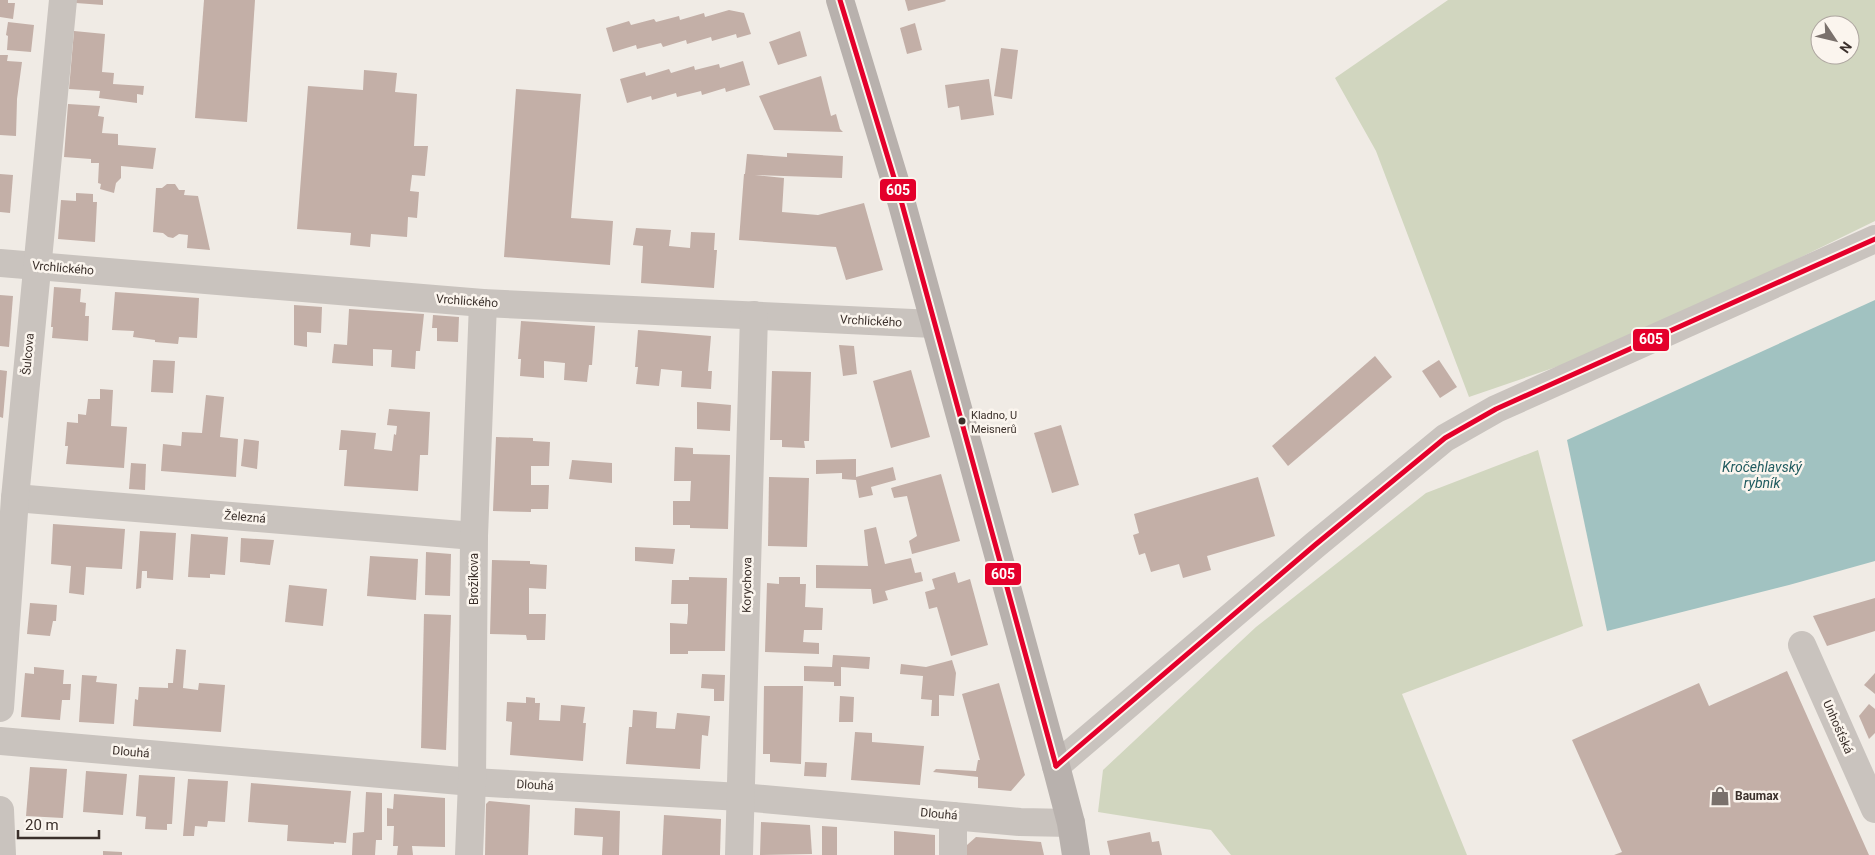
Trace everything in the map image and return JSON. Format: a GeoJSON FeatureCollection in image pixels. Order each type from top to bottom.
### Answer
{"type":"FeatureCollection","features":[{"type":"Feature","properties":{"kind":"main road"},"geometry":{"type":"LineString","coordinates":[[840,0],[902,204],[1071,822],[1076,855]]}},
{"type":"Feature","properties":{"kind":"street","name":"Šulcova"},"geometry":{"type":"LineString","coordinates":[[0,708],[15,498],[63,0]]}},
{"type":"Feature","properties":{"kind":"street"},"geometry":{"type":"LineString","coordinates":[[1056,766],[1322,539],[1445,438],[1496,409],[1875,239]]}},
{"type":"Feature","properties":{"kind":"street","name":"Vrchlického"},"geometry":{"type":"LineString","coordinates":[[0,263],[484,303],[934,324]]}},
{"type":"Feature","properties":{"kind":"street","name":"Brožíkova"},"geometry":{"type":"LineString","coordinates":[[468,855],[472,782],[474,536],[484,303]]}},
{"type":"Feature","properties":{"kind":"street","name":"Korychova"},"geometry":{"type":"LineString","coordinates":[[739,855],[754,315]]}},
{"type":"Feature","properties":{"kind":"street","name":"Železná"},"geometry":{"type":"LineString","coordinates":[[15,498],[474,536]]}},
{"type":"Feature","properties":{"kind":"street","name":"Unhošťská"},"geometry":{"type":"LineString","coordinates":[[1802,644],[1875,809]]}},
{"type":"Feature","properties":{"kind":"street","name":"Dlouhá"},"geometry":{"type":"LineString","coordinates":[[0,741],[472,782],[741,797],[1020,822],[1071,822]]}},
{"type":"Feature","properties":{"kind":"street"},"geometry":{"type":"LineString","coordinates":[[0,810],[2,855]]}},
{"type":"Feature","properties":{"kind":"street"},"geometry":{"type":"LineString","coordinates":[[953,855],[954,816]]}},
{"type":"Feature","properties":{"kind":"green space"},"geometry":{"type":"Polygon","coordinates":[[[1448,0],[1875,0],[1875,221],[1623,344],[1469,397],[1376,151],[1335,78],[1448,0]]]}},
{"type":"Feature","properties":{"kind":"green space"},"geometry":{"type":"Polygon","coordinates":[[[1538,450],[1583,626],[1402,694],[1467,855],[1231,855],[1211,830],[1098,812],[1103,770],[1256,627],[1426,493],[1538,450]]]}},
{"type":"Feature","properties":{"kind":"water","name":"Kročehlavský rybník"},"geometry":{"type":"Polygon","coordinates":[[[1875,300],[1875,561],[1607,631],[1567,440],[1875,300]]]}},
{"type":"Feature","properties":{"kind":"building"},"geometry":{"type":"Polygon","coordinates":[[[0,0],[8,0],[8,3],[15,3],[13,19],[0,17],[0,0]]]}},
{"type":"Feature","properties":{"kind":"building"},"geometry":{"type":"Polygon","coordinates":[[[76,0],[103,0],[103,5],[76,3],[76,0]]]}},
{"type":"Feature","properties":{"kind":"building"},"geometry":{"type":"Polygon","coordinates":[[[204,0],[255,0],[247,122],[195,118],[204,0]]]}},
{"type":"Feature","properties":{"kind":"building"},"geometry":{"type":"Polygon","coordinates":[[[905,0],[945,0],[946,1],[908,11],[905,0]]]}},
{"type":"Feature","properties":{"kind":"building"},"geometry":{"type":"Polygon","coordinates":[[[729,10],[744,13],[751,34],[737,38],[736,34],[712,41],[711,37],[687,44],[686,40],[663,47],[661,43],[637,49],[636,45],[613,52],[606,28],[629,21],[631,25],[654,19],[656,22],[679,16],[680,20],[704,13],[705,17],[729,10]]]}},
{"type":"Feature","properties":{"kind":"building"},"geometry":{"type":"Polygon","coordinates":[[[8,22],[34,25],[31,52],[7,50],[8,36],[6,35],[8,22]]]}},
{"type":"Feature","properties":{"kind":"building"},"geometry":{"type":"Polygon","coordinates":[[[915,23],[922,50],[907,54],[900,28],[915,23]]]}},
{"type":"Feature","properties":{"kind":"building"},"geometry":{"type":"Polygon","coordinates":[[[74,31],[105,34],[102,72],[114,73],[113,84],[144,86],[143,95],[137,94],[137,103],[99,98],[100,91],[69,89],[74,31]]]}},
{"type":"Feature","properties":{"kind":"building"},"geometry":{"type":"Polygon","coordinates":[[[800,31],[807,56],[778,65],[769,42],[800,31]]]}},
{"type":"Feature","properties":{"kind":"building"},"geometry":{"type":"Polygon","coordinates":[[[1001,48],[1018,50],[1012,99],[994,96],[1001,48]]]}},
{"type":"Feature","properties":{"kind":"building"},"geometry":{"type":"Polygon","coordinates":[[[0,55],[8,55],[7,61],[22,62],[17,99],[16,136],[0,135],[0,55]]]}},
{"type":"Feature","properties":{"kind":"building"},"geometry":{"type":"Polygon","coordinates":[[[743,61],[750,85],[726,92],[725,88],[702,95],[701,91],[677,97],[676,93],[652,100],[651,96],[627,103],[620,79],[645,72],[646,76],[669,69],[671,73],[694,66],[695,70],[719,64],[720,68],[743,61]]]}},
{"type":"Feature","properties":{"kind":"building"},"geometry":{"type":"Polygon","coordinates":[[[364,70],[397,73],[395,92],[417,94],[414,146],[428,146],[425,176],[412,175],[410,191],[419,192],[417,218],[408,217],[407,237],[371,234],[370,247],[350,245],[351,233],[297,229],[308,86],[363,90],[364,70]]]}},
{"type":"Feature","properties":{"kind":"building"},"geometry":{"type":"Polygon","coordinates":[[[821,76],[831,116],[836,114],[840,129],[843,132],[774,130],[759,96],[821,76]]]}},
{"type":"Feature","properties":{"kind":"building"},"geometry":{"type":"Polygon","coordinates":[[[989,79],[994,115],[961,120],[959,106],[948,108],[945,85],[989,79]]]}},
{"type":"Feature","properties":{"kind":"building"},"geometry":{"type":"Polygon","coordinates":[[[516,89],[581,94],[571,218],[613,221],[610,265],[504,257],[516,89]]]}},
{"type":"Feature","properties":{"kind":"building"},"geometry":{"type":"Polygon","coordinates":[[[68,104],[100,106],[98,116],[104,117],[102,133],[118,134],[118,145],[156,148],[153,169],[121,166],[121,178],[116,183],[114,193],[100,189],[101,184],[98,183],[99,163],[91,163],[91,159],[64,157],[68,104]]]}},
{"type":"Feature","properties":{"kind":"building"},"geometry":{"type":"Polygon","coordinates":[[[787,153],[843,156],[842,178],[755,175],[784,178],[782,212],[818,215],[864,203],[883,270],[846,280],[836,247],[739,240],[747,154],[787,157],[787,153]]]}},
{"type":"Feature","properties":{"kind":"building"},"geometry":{"type":"Polygon","coordinates":[[[0,174],[13,175],[10,213],[0,212],[0,174]]]}},
{"type":"Feature","properties":{"kind":"building"},"geometry":{"type":"Polygon","coordinates":[[[167,184],[175,184],[179,190],[185,190],[184,195],[198,196],[210,250],[187,248],[188,235],[179,234],[173,238],[163,233],[153,232],[156,188],[162,188],[167,184]]]}},
{"type":"Feature","properties":{"kind":"building"},"geometry":{"type":"Polygon","coordinates":[[[76,193],[93,194],[93,202],[97,202],[95,242],[58,239],[61,200],[76,201],[76,193]]]}},
{"type":"Feature","properties":{"kind":"building"},"geometry":{"type":"Polygon","coordinates":[[[636,228],[671,230],[669,246],[690,248],[691,232],[715,233],[714,250],[717,250],[714,288],[641,283],[643,246],[633,245],[636,228]]]}},
{"type":"Feature","properties":{"kind":"building"},"geometry":{"type":"Polygon","coordinates":[[[54,287],[81,289],[80,302],[86,303],[85,316],[89,316],[88,341],[52,338],[54,287]]]}},
{"type":"Feature","properties":{"kind":"building"},"geometry":{"type":"Polygon","coordinates":[[[115,292],[199,298],[197,338],[179,337],[178,344],[155,342],[155,340],[133,337],[134,331],[112,330],[115,292]]]}},
{"type":"Feature","properties":{"kind":"building"},"geometry":{"type":"Polygon","coordinates":[[[0,295],[13,296],[9,347],[0,346],[0,295]]]}},
{"type":"Feature","properties":{"kind":"building"},"geometry":{"type":"Polygon","coordinates":[[[294,305],[322,307],[321,333],[307,332],[307,347],[294,345],[294,305]]]}},
{"type":"Feature","properties":{"kind":"building"},"geometry":{"type":"Polygon","coordinates":[[[349,309],[424,314],[420,351],[416,351],[415,369],[391,367],[392,350],[373,349],[373,366],[332,363],[334,344],[347,345],[349,309]]]}},
{"type":"Feature","properties":{"kind":"building"},"geometry":{"type":"Polygon","coordinates":[[[433,315],[459,317],[458,342],[437,341],[437,328],[432,328],[433,315]]]}},
{"type":"Feature","properties":{"kind":"building"},"geometry":{"type":"Polygon","coordinates":[[[521,321],[595,326],[592,365],[589,365],[587,382],[564,380],[565,363],[544,361],[544,378],[520,376],[521,359],[518,359],[521,321]]]}},
{"type":"Feature","properties":{"kind":"building"},"geometry":{"type":"Polygon","coordinates":[[[638,330],[711,336],[708,371],[712,371],[711,389],[681,387],[682,371],[661,369],[659,386],[636,384],[638,367],[635,367],[638,330]]]}},
{"type":"Feature","properties":{"kind":"building"},"geometry":{"type":"Polygon","coordinates":[[[839,345],[854,346],[857,374],[843,376],[839,345]]]}},
{"type":"Feature","properties":{"kind":"building"},"geometry":{"type":"Polygon","coordinates":[[[1375,356],[1392,377],[1288,466],[1272,446],[1375,356]]]}},
{"type":"Feature","properties":{"kind":"building"},"geometry":{"type":"Polygon","coordinates":[[[153,360],[175,361],[173,393],[151,392],[153,360]]]}},
{"type":"Feature","properties":{"kind":"building"},"geometry":{"type":"Polygon","coordinates":[[[1439,360],[1457,387],[1440,398],[1422,371],[1439,360]]]}},
{"type":"Feature","properties":{"kind":"building"},"geometry":{"type":"Polygon","coordinates":[[[0,370],[7,371],[3,418],[0,417],[0,370]]]}},
{"type":"Feature","properties":{"kind":"building"},"geometry":{"type":"Polygon","coordinates":[[[911,370],[930,437],[891,448],[873,381],[911,370]]]}},
{"type":"Feature","properties":{"kind":"building"},"geometry":{"type":"Polygon","coordinates":[[[772,371],[811,372],[809,441],[804,441],[805,448],[782,447],[782,440],[770,440],[772,371]]]}},
{"type":"Feature","properties":{"kind":"building"},"geometry":{"type":"Polygon","coordinates":[[[100,389],[113,390],[111,426],[127,427],[124,468],[66,464],[68,446],[65,446],[67,422],[78,423],[78,414],[86,415],[88,399],[100,399],[100,389]]]}},
{"type":"Feature","properties":{"kind":"building"},"geometry":{"type":"Polygon","coordinates":[[[206,395],[224,397],[220,437],[238,439],[236,477],[161,471],[163,444],[181,446],[182,432],[202,433],[206,395]]]}},
{"type":"Feature","properties":{"kind":"building"},"geometry":{"type":"Polygon","coordinates":[[[697,402],[731,405],[730,431],[697,429],[697,402]]]}},
{"type":"Feature","properties":{"kind":"building"},"geometry":{"type":"Polygon","coordinates":[[[389,409],[430,412],[428,455],[420,455],[418,491],[344,486],[347,450],[339,450],[341,430],[376,433],[374,449],[392,451],[397,426],[387,425],[389,409]]]}},
{"type":"Feature","properties":{"kind":"building"},"geometry":{"type":"Polygon","coordinates":[[[1061,425],[1079,485],[1052,493],[1034,433],[1061,425]]]}},
{"type":"Feature","properties":{"kind":"building"},"geometry":{"type":"Polygon","coordinates":[[[496,437],[533,438],[533,441],[550,442],[549,466],[531,466],[531,485],[549,485],[548,509],[531,509],[531,512],[493,511],[496,437]]]}},
{"type":"Feature","properties":{"kind":"building"},"geometry":{"type":"Polygon","coordinates":[[[244,439],[259,441],[257,469],[241,466],[244,439]]]}},
{"type":"Feature","properties":{"kind":"building"},"geometry":{"type":"Polygon","coordinates":[[[675,447],[693,448],[693,454],[730,455],[728,529],[690,528],[690,525],[673,525],[673,501],[690,501],[691,481],[674,481],[675,447]]]}},
{"type":"Feature","properties":{"kind":"building"},"geometry":{"type":"Polygon","coordinates":[[[856,459],[856,477],[893,467],[896,480],[871,487],[873,495],[859,498],[856,480],[842,479],[842,473],[816,474],[816,460],[856,459]]]}},
{"type":"Feature","properties":{"kind":"building"},"geometry":{"type":"Polygon","coordinates":[[[572,460],[612,463],[612,483],[569,479],[572,460]]]}},
{"type":"Feature","properties":{"kind":"building"},"geometry":{"type":"Polygon","coordinates":[[[131,463],[146,464],[145,490],[129,489],[131,463]]]}},
{"type":"Feature","properties":{"kind":"building"},"geometry":{"type":"Polygon","coordinates":[[[941,474],[960,541],[912,554],[909,541],[917,536],[907,496],[894,498],[891,488],[941,474]]]}},
{"type":"Feature","properties":{"kind":"building"},"geometry":{"type":"Polygon","coordinates":[[[769,477],[809,478],[807,547],[768,546],[769,477]]]}},
{"type":"Feature","properties":{"kind":"building"},"geometry":{"type":"Polygon","coordinates":[[[1258,477],[1275,536],[1207,556],[1211,570],[1183,578],[1179,564],[1151,572],[1145,553],[1139,555],[1133,535],[1139,533],[1134,514],[1258,477]]]}},
{"type":"Feature","properties":{"kind":"building"},"geometry":{"type":"Polygon","coordinates":[[[53,524],[125,529],[122,569],[86,567],[84,595],[69,593],[71,566],[51,564],[53,524]]]}},
{"type":"Feature","properties":{"kind":"building"},"geometry":{"type":"Polygon","coordinates":[[[876,527],[885,564],[911,558],[915,573],[921,572],[923,581],[885,591],[888,600],[873,604],[871,589],[816,588],[816,565],[868,566],[864,530],[876,527]]]}},
{"type":"Feature","properties":{"kind":"building"},"geometry":{"type":"Polygon","coordinates":[[[140,531],[176,533],[173,580],[147,578],[147,571],[142,571],[141,588],[136,589],[140,531]]]}},
{"type":"Feature","properties":{"kind":"building"},"geometry":{"type":"Polygon","coordinates":[[[191,534],[228,537],[225,575],[210,574],[210,578],[188,577],[191,534]]]}},
{"type":"Feature","properties":{"kind":"building"},"geometry":{"type":"Polygon","coordinates":[[[241,538],[274,540],[270,565],[240,562],[241,538]]]}},
{"type":"Feature","properties":{"kind":"building"},"geometry":{"type":"Polygon","coordinates":[[[635,547],[675,549],[673,564],[635,561],[635,547]]]}},
{"type":"Feature","properties":{"kind":"building"},"geometry":{"type":"Polygon","coordinates":[[[426,552],[451,554],[450,596],[425,595],[426,552]]]}},
{"type":"Feature","properties":{"kind":"building"},"geometry":{"type":"Polygon","coordinates":[[[370,556],[418,559],[416,600],[367,596],[370,556]]]}},
{"type":"Feature","properties":{"kind":"building"},"geometry":{"type":"Polygon","coordinates":[[[492,560],[530,561],[530,564],[547,565],[546,589],[529,588],[529,614],[546,614],[545,640],[527,640],[526,635],[490,634],[492,560]]]}},
{"type":"Feature","properties":{"kind":"building"},"geometry":{"type":"Polygon","coordinates":[[[955,572],[958,583],[970,579],[988,645],[951,656],[937,607],[929,609],[925,592],[935,589],[932,579],[955,572]]]}},
{"type":"Feature","properties":{"kind":"building"},"geometry":{"type":"Polygon","coordinates":[[[689,577],[727,578],[725,651],[688,651],[688,654],[670,654],[670,623],[687,624],[688,614],[688,604],[671,604],[672,580],[689,580],[689,577]]]}},
{"type":"Feature","properties":{"kind":"building"},"geometry":{"type":"Polygon","coordinates":[[[779,577],[800,577],[800,584],[806,584],[805,607],[823,608],[822,630],[804,630],[803,642],[819,643],[819,654],[765,652],[767,583],[779,584],[779,577]]]}},
{"type":"Feature","properties":{"kind":"building"},"geometry":{"type":"Polygon","coordinates":[[[289,585],[327,589],[323,626],[285,622],[289,585]]]}},
{"type":"Feature","properties":{"kind":"building"},"geometry":{"type":"Polygon","coordinates":[[[1875,598],[1875,631],[1827,646],[1813,616],[1875,598]]]}},
{"type":"Feature","properties":{"kind":"building"},"geometry":{"type":"Polygon","coordinates":[[[30,603],[57,605],[56,621],[53,621],[50,636],[27,634],[30,603]]]}},
{"type":"Feature","properties":{"kind":"building"},"geometry":{"type":"Polygon","coordinates":[[[424,614],[451,615],[446,750],[421,748],[424,614]]]}},
{"type":"Feature","properties":{"kind":"building"},"geometry":{"type":"Polygon","coordinates":[[[176,649],[186,650],[183,688],[198,690],[199,683],[225,685],[221,732],[133,726],[135,699],[138,700],[139,687],[168,688],[168,683],[173,683],[176,649]]]}},
{"type":"Feature","properties":{"kind":"building"},"geometry":{"type":"Polygon","coordinates":[[[833,655],[870,657],[869,669],[841,667],[841,686],[834,686],[834,682],[804,681],[804,666],[832,667],[833,655]]]}},
{"type":"Feature","properties":{"kind":"building"},"geometry":{"type":"Polygon","coordinates":[[[952,660],[956,673],[954,696],[939,695],[939,716],[931,716],[932,700],[921,699],[923,676],[900,674],[901,664],[926,667],[952,660]]]}},
{"type":"Feature","properties":{"kind":"building"},"geometry":{"type":"Polygon","coordinates":[[[34,667],[64,670],[63,684],[71,684],[70,700],[62,700],[60,720],[21,717],[25,673],[34,674],[34,667]]]}},
{"type":"Feature","properties":{"kind":"building","name":"Baumax"},"geometry":{"type":"Polygon","coordinates":[[[1787,671],[1869,855],[1614,855],[1622,852],[1572,740],[1699,683],[1709,706],[1787,671]]]}},
{"type":"Feature","properties":{"kind":"building"},"geometry":{"type":"Polygon","coordinates":[[[1875,673],[1875,694],[1864,685],[1875,673]]]}},
{"type":"Feature","properties":{"kind":"building"},"geometry":{"type":"Polygon","coordinates":[[[702,674],[725,675],[724,701],[714,701],[714,689],[701,688],[702,674]]]}},
{"type":"Feature","properties":{"kind":"building"},"geometry":{"type":"Polygon","coordinates":[[[82,675],[97,676],[96,682],[117,684],[114,724],[79,722],[82,675]]]}},
{"type":"Feature","properties":{"kind":"building"},"geometry":{"type":"Polygon","coordinates":[[[999,683],[1025,775],[1011,791],[978,788],[978,777],[933,772],[936,769],[976,771],[978,760],[980,760],[962,694],[999,683]]]}},
{"type":"Feature","properties":{"kind":"building"},"geometry":{"type":"Polygon","coordinates":[[[764,686],[803,686],[801,764],[770,762],[770,754],[763,754],[764,686]]]}},
{"type":"Feature","properties":{"kind":"building"},"geometry":{"type":"Polygon","coordinates":[[[840,696],[854,697],[853,722],[839,722],[840,696]]]}},
{"type":"Feature","properties":{"kind":"building"},"geometry":{"type":"Polygon","coordinates":[[[526,697],[535,698],[535,703],[540,703],[539,720],[560,721],[561,705],[585,707],[583,723],[586,723],[583,761],[510,755],[512,722],[506,721],[507,702],[526,703],[526,697]]]}},
{"type":"Feature","properties":{"kind":"building"},"geometry":{"type":"Polygon","coordinates":[[[1869,704],[1875,709],[1875,733],[1869,739],[1859,716],[1869,704]]]}},
{"type":"Feature","properties":{"kind":"building"},"geometry":{"type":"Polygon","coordinates":[[[633,710],[657,712],[656,728],[675,729],[677,713],[710,716],[708,736],[702,735],[700,769],[626,764],[629,727],[632,727],[633,710]]]}},
{"type":"Feature","properties":{"kind":"building"},"geometry":{"type":"Polygon","coordinates":[[[855,732],[872,733],[872,742],[924,746],[920,785],[851,780],[855,732]]]}},
{"type":"Feature","properties":{"kind":"building"},"geometry":{"type":"Polygon","coordinates":[[[805,762],[827,763],[826,777],[804,776],[805,762]]]}},
{"type":"Feature","properties":{"kind":"building"},"geometry":{"type":"Polygon","coordinates":[[[30,767],[67,769],[63,818],[26,816],[30,767]]]}},
{"type":"Feature","properties":{"kind":"building"},"geometry":{"type":"Polygon","coordinates":[[[86,771],[127,774],[123,815],[83,812],[86,771]]]}},
{"type":"Feature","properties":{"kind":"building"},"geometry":{"type":"Polygon","coordinates":[[[139,775],[175,777],[172,824],[167,824],[167,830],[145,829],[146,817],[136,816],[139,775]]]}},
{"type":"Feature","properties":{"kind":"building"},"geometry":{"type":"Polygon","coordinates":[[[188,779],[228,781],[225,822],[208,821],[207,827],[195,826],[194,836],[183,836],[188,779]]]}},
{"type":"Feature","properties":{"kind":"building"},"geometry":{"type":"Polygon","coordinates":[[[251,783],[351,791],[346,843],[287,841],[288,825],[248,822],[251,783]]]}},
{"type":"Feature","properties":{"kind":"building"},"geometry":{"type":"Polygon","coordinates":[[[366,792],[382,793],[382,840],[376,840],[375,855],[352,855],[353,833],[364,832],[366,792]]]}},
{"type":"Feature","properties":{"kind":"building"},"geometry":{"type":"Polygon","coordinates":[[[394,794],[445,798],[445,847],[412,846],[413,855],[397,855],[398,846],[393,846],[394,826],[387,826],[387,808],[393,809],[394,794]]]}},
{"type":"Feature","properties":{"kind":"building"},"geometry":{"type":"Polygon","coordinates":[[[489,801],[530,805],[528,855],[485,855],[486,804],[489,801]]]}},
{"type":"Feature","properties":{"kind":"building"},"geometry":{"type":"Polygon","coordinates":[[[575,808],[620,811],[619,855],[602,855],[603,837],[574,835],[575,808]]]}},
{"type":"Feature","properties":{"kind":"building"},"geometry":{"type":"Polygon","coordinates":[[[664,815],[721,819],[720,855],[662,855],[664,815]]]}},
{"type":"Feature","properties":{"kind":"building"},"geometry":{"type":"Polygon","coordinates":[[[761,822],[810,825],[812,854],[760,855],[761,822]]]}},
{"type":"Feature","properties":{"kind":"building"},"geometry":{"type":"Polygon","coordinates":[[[822,826],[837,827],[837,855],[822,855],[822,826]]]}},
{"type":"Feature","properties":{"kind":"building"},"geometry":{"type":"Polygon","coordinates":[[[894,831],[935,835],[935,855],[894,855],[894,831]]]}},
{"type":"Feature","properties":{"kind":"building"},"geometry":{"type":"Polygon","coordinates":[[[1150,832],[1152,842],[1159,841],[1162,855],[1110,855],[1107,841],[1150,832]]]}},
{"type":"Feature","properties":{"kind":"building"},"geometry":{"type":"Polygon","coordinates":[[[976,837],[1041,842],[1044,855],[967,855],[967,845],[976,837]]]}},
{"type":"Feature","properties":{"kind":"building"},"geometry":{"type":"Polygon","coordinates":[[[103,851],[122,852],[122,855],[103,855],[103,851]]]}},
{"type":"Feature","properties":{"kind":"transit line","name":"605"},"geometry":{"type":"LineString","coordinates":[[840,0],[902,204],[1056,766]]}},
{"type":"Feature","properties":{"kind":"transit line","name":"605"},"geometry":{"type":"LineString","coordinates":[[1056,766],[1315,545],[1445,438],[1496,409],[1875,239]]}},
{"type":"Feature","properties":{"kind":"place","name":"Kladno, U Meisnerů"},"geometry":{"type":"Point","coordinates":[962,421]}},
{"type":"Feature","properties":{"kind":"place","name":"Baumax"},"geometry":{"type":"Point","coordinates":[1720,796]}}]}
